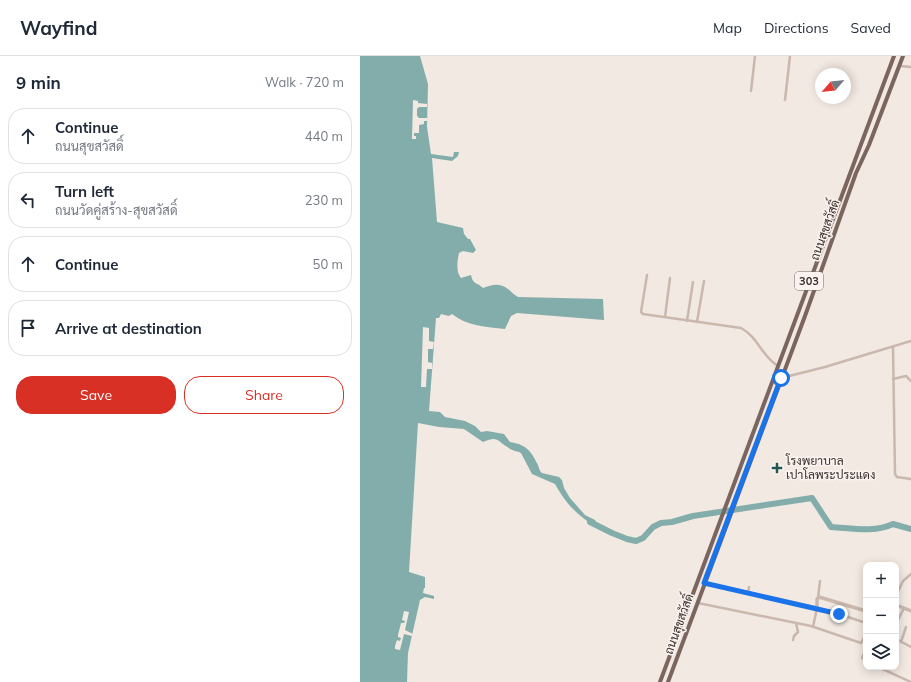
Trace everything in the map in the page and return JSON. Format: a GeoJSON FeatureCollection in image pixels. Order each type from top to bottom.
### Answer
{"type":"FeatureCollection","features":[{"type":"Feature","properties":{"kind":"main road","name":"ถนนสุขสวัสดิ์"},"geometry":{"type":"LineString","coordinates":[[660,682],[894,56]]}},
{"type":"Feature","properties":{"kind":"main road","name":"ถนนสุขสวัสดิ์"},"geometry":{"type":"LineString","coordinates":[[668,682],[854,178],[869,145],[903,56]]}},
{"type":"Feature","properties":{"kind":"street"},"geometry":{"type":"LineString","coordinates":[[751,91],[755,56]]}},
{"type":"Feature","properties":{"kind":"street"},"geometry":{"type":"LineString","coordinates":[[785,100],[790,56]]}},
{"type":"Feature","properties":{"kind":"street"},"geometry":{"type":"LineString","coordinates":[[899,66],[911,67]]}},
{"type":"Feature","properties":{"kind":"street"},"geometry":{"type":"LineString","coordinates":[[647,275],[641,312],[643,314],[741,328],[754,338],[771,362],[778,366]]}},
{"type":"Feature","properties":{"kind":"street"},"geometry":{"type":"LineString","coordinates":[[665,317],[670,278]]}},
{"type":"Feature","properties":{"kind":"street"},"geometry":{"type":"LineString","coordinates":[[697,322],[704,281]]}},
{"type":"Feature","properties":{"kind":"street"},"geometry":{"type":"LineString","coordinates":[[687,321],[693,282]]}},
{"type":"Feature","properties":{"kind":"street"},"geometry":{"type":"LineString","coordinates":[[781,378],[825,367],[911,341]]}},
{"type":"Feature","properties":{"kind":"street"},"geometry":{"type":"LineString","coordinates":[[892,347],[895,474],[897,477],[911,479]]}},
{"type":"Feature","properties":{"kind":"street"},"geometry":{"type":"LineString","coordinates":[[893,379],[906,376],[911,381]]}},
{"type":"Feature","properties":{"kind":"street"},"geometry":{"type":"LineString","coordinates":[[899,590],[903,581],[911,574]]}},
{"type":"Feature","properties":{"kind":"street"},"geometry":{"type":"LineString","coordinates":[[813,627],[817,613],[816,608],[820,581]]}},
{"type":"Feature","properties":{"kind":"street"},"geometry":{"type":"LineString","coordinates":[[704,583],[816,608],[839,614],[863,623]]}},
{"type":"Feature","properties":{"kind":"street"},"geometry":{"type":"LineString","coordinates":[[748,593],[749,587]]}},
{"type":"Feature","properties":{"kind":"street"},"geometry":{"type":"LineString","coordinates":[[818,598],[863,610]]}},
{"type":"Feature","properties":{"kind":"street"},"geometry":{"type":"LineString","coordinates":[[697,603],[813,627],[862,643]]}},
{"type":"Feature","properties":{"kind":"street"},"geometry":{"type":"LineString","coordinates":[[899,606],[911,611]]}},
{"type":"Feature","properties":{"kind":"street"},"geometry":{"type":"LineString","coordinates":[[899,618],[904,608]]}},
{"type":"Feature","properties":{"kind":"street"},"geometry":{"type":"LineString","coordinates":[[793,640],[794,636],[798,632],[796,623]]}},
{"type":"Feature","properties":{"kind":"street"},"geometry":{"type":"LineString","coordinates":[[906,627],[900,642],[911,647]]}},
{"type":"Feature","properties":{"kind":"street"},"geometry":{"type":"LineString","coordinates":[[885,670],[911,682]]}},
{"type":"Feature","properties":{"kind":"water"},"geometry":{"type":"Polygon","coordinates":[[[360,56],[420,56],[428,84],[427,127],[431,154],[453,157],[454,152],[459,152],[458,156],[452,161],[432,158],[437,222],[463,228],[464,234],[468,239],[470,239],[476,250],[473,253],[463,251],[459,253],[457,267],[461,278],[471,275],[474,282],[483,288],[492,285],[502,285],[518,297],[603,299],[604,320],[517,313],[511,316],[505,329],[484,327],[464,321],[452,314],[449,316],[441,314],[439,318],[436,318],[429,411],[440,412],[445,417],[465,421],[475,426],[481,432],[487,431],[504,434],[510,442],[524,446],[530,451],[542,473],[559,477],[562,480],[564,488],[570,498],[585,515],[595,520],[597,525],[596,527],[589,523],[572,508],[555,484],[532,474],[521,453],[512,450],[495,439],[483,442],[464,429],[439,427],[418,423],[409,572],[425,577],[425,588],[423,593],[434,596],[434,599],[425,597],[420,600],[408,653],[407,682],[360,682],[360,56]]]}},
{"type":"Feature","properties":{"kind":"pier"},"geometry":{"type":"Polygon","coordinates":[[[413,100],[418,101],[418,103],[427,104],[427,107],[419,107],[417,109],[417,116],[419,118],[427,118],[427,121],[424,121],[424,124],[419,125],[419,133],[414,133],[416,139],[412,139],[413,100]]]}},
{"type":"Feature","properties":{"kind":"pier"},"geometry":{"type":"Polygon","coordinates":[[[423,327],[429,328],[429,341],[434,342],[433,349],[428,349],[428,362],[432,363],[432,369],[427,369],[426,387],[421,387],[423,327]]]}},
{"type":"Feature","properties":{"kind":"pier"},"geometry":{"type":"Polygon","coordinates":[[[404,611],[409,612],[405,630],[413,634],[412,636],[404,634],[400,650],[395,649],[395,646],[397,640],[400,641],[401,638],[398,637],[398,635],[401,623],[404,623],[405,621],[402,620],[404,611]]]}},
{"type":"Feature","properties":{"kind":"waterway"},"geometry":{"type":"LineString","coordinates":[[590,522],[612,533],[636,541],[643,538],[653,527],[661,523],[672,522],[693,516],[812,498],[831,527],[870,529],[886,527],[893,524],[911,529]]}},
{"type":"Feature","properties":{"kind":"place","name":"โรงพยาบาล เปาโลพระประแดง"},"geometry":{"type":"Point","coordinates":[777,468]}},
{"type":"Feature","properties":{"kind":"route"},"geometry":{"type":"LineString","coordinates":[[781,378],[704,583],[839,614]]}}]}
